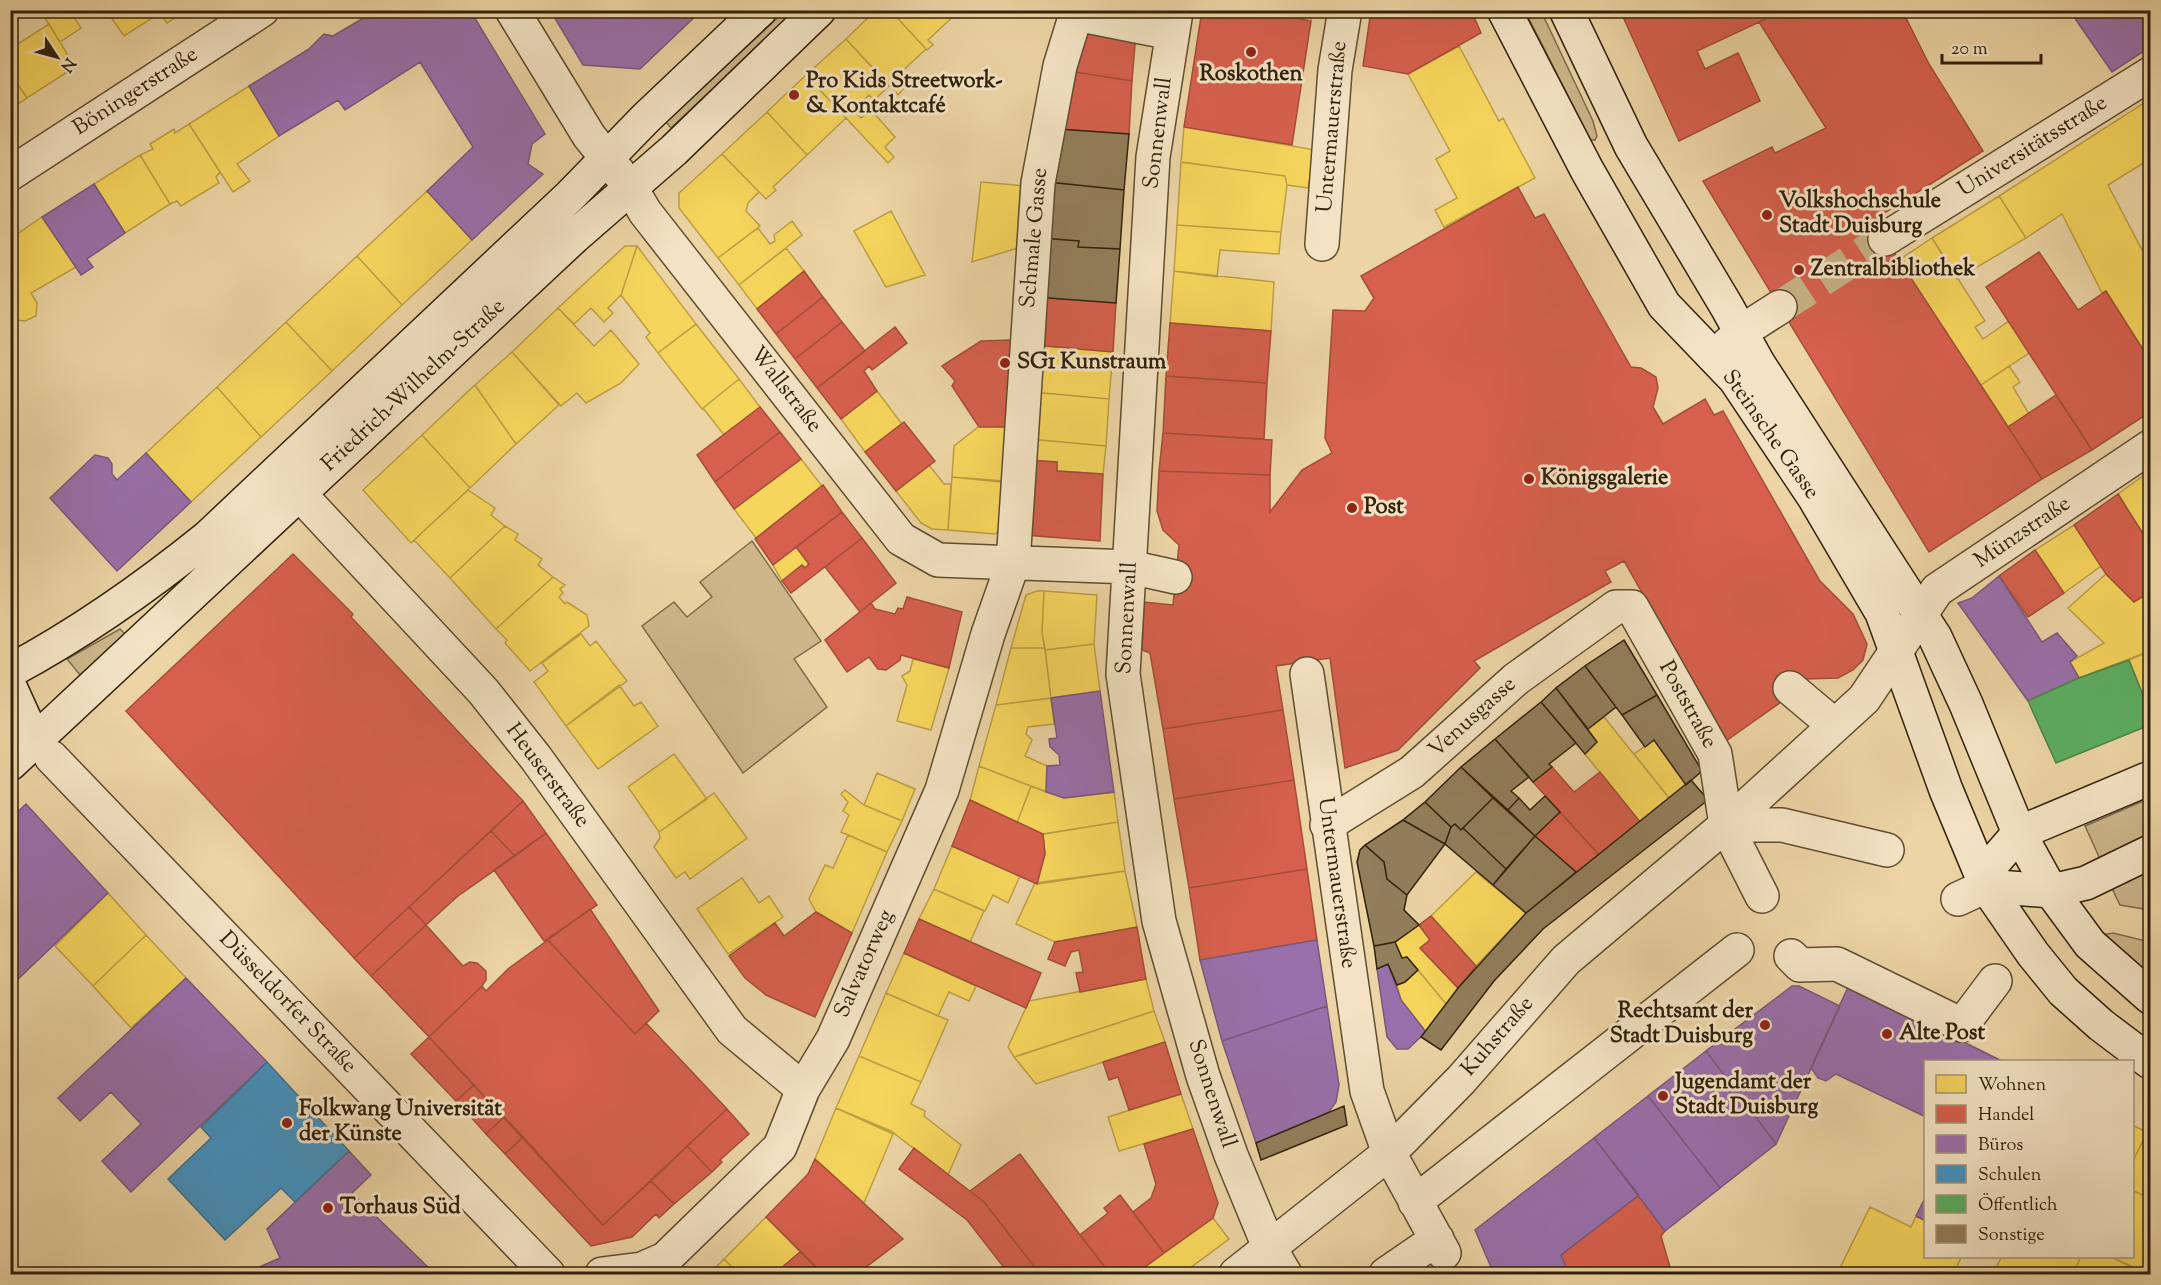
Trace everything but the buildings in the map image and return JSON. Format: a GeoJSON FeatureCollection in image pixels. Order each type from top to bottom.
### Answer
{"type":"FeatureCollection","features":[{"type":"Feature","properties":{"kind":"street","name":"Böningerstraße"},"geometry":{"type":"LineString","coordinates":[[10,174],[262,10]]}},
{"type":"Feature","properties":{"kind":"street","name":"Wallstraße"},"geometry":{"type":"LineString","coordinates":[[512,10],[589,136],[631,188],[645,213],[901,538],[938,560],[1130,567],[1175,577]]}},
{"type":"Feature","properties":{"kind":"street","name":"Friedrich-Wilhelm-Straße"},"geometry":{"type":"LineString","coordinates":[[10,764],[607,157],[760,10]]}},
{"type":"Feature","properties":{"kind":"street","name":"Friedrich-Wilhelm-Straße"},"geometry":{"type":"LineString","coordinates":[[10,671],[98,620],[148,586],[208,537],[289,482],[631,188],[819,10]]}},
{"type":"Feature","properties":{"kind":"street","name":"Untermauerstraße"},"geometry":{"type":"LineString","coordinates":[[1322,244],[1334,109],[1335,70],[1346,10]]}},
{"type":"Feature","properties":{"kind":"street","name":"Steinsche Gasse"},"geometry":{"type":"LineString","coordinates":[[1504,10],[1587,170],[1664,305],[1735,378],[1814,497],[1882,613],[1909,632],[1935,637],[1966,704],[2019,833]]}},
{"type":"Feature","properties":{"kind":"street","name":"Steinsche Gasse"},"geometry":{"type":"LineString","coordinates":[[1566,10],[1631,146],[1741,332],[1909,632],[1946,790],[1975,888]]}},
{"type":"Feature","properties":{"kind":"street","name":"Schmale Gasse"},"geometry":{"type":"LineString","coordinates":[[1013,563],[1038,183],[1060,66],[1076,14],[1174,22]]}},
{"type":"Feature","properties":{"kind":"street","name":"Sonnenwall"},"geometry":{"type":"LineString","coordinates":[[1174,22],[1153,157],[1123,674],[1159,921],[1203,1077],[1269,1247],[1285,1275]]}},
{"type":"Feature","properties":{"kind":"street","name":"Universitätsstraße"},"geometry":{"type":"LineString","coordinates":[[1885,239],[2151,74]]}},
{"type":"Feature","properties":{"kind":"street"},"geometry":{"type":"LineString","coordinates":[[1714,357],[1741,332],[1780,307]]}},
{"type":"Feature","properties":{"kind":"street","name":"Münzstraße"},"geometry":{"type":"LineString","coordinates":[[1909,632],[1937,590],[2151,447]]}},
{"type":"Feature","properties":{"kind":"street","name":"Heuserstraße"},"geometry":{"type":"LineString","coordinates":[[289,482],[483,691],[536,758],[732,1030],[791,1079]]}},
{"type":"Feature","properties":{"kind":"street","name":"Salvatorweg"},"geometry":{"type":"LineString","coordinates":[[602,1275],[642,1269],[665,1259],[775,1154],[788,1132],[791,1079],[832,1039],[942,790],[988,634],[1013,563]]}},
{"type":"Feature","properties":{"kind":"street","name":"Venusgasse"},"geometry":{"type":"LineString","coordinates":[[1327,825],[1412,772],[1516,679],[1616,607]]}},
{"type":"Feature","properties":{"kind":"street","name":"Poststraße"},"geometry":{"type":"LineString","coordinates":[[1616,607],[1632,607],[1715,754],[1726,825]]}},
{"type":"Feature","properties":{"kind":"street","name":"Kuhstraße"},"geometry":{"type":"LineString","coordinates":[[1236,1275],[1389,1153],[1461,1080],[1566,960],[1726,825],[1864,699],[1909,632]]}},
{"type":"Feature","properties":{"kind":"street","name":"Untermauerstraße"},"geometry":{"type":"LineString","coordinates":[[1307,674],[1367,1091],[1389,1153],[1440,1246],[1386,1275]]}},
{"type":"Feature","properties":{"kind":"street","name":"Düsseldorfer Straße"},"geometry":{"type":"LineString","coordinates":[[10,687],[32,744],[548,1275]]}},
{"type":"Feature","properties":{"kind":"street"},"geometry":{"type":"LineString","coordinates":[[1790,688],[1834,725]]}},
{"type":"Feature","properties":{"kind":"street"},"geometry":{"type":"LineString","coordinates":[[1975,888],[2019,833],[2151,778]]}},
{"type":"Feature","properties":{"kind":"street"},"geometry":{"type":"LineString","coordinates":[[1762,896],[1726,825],[1782,825],[1887,850]]}},
{"type":"Feature","properties":{"kind":"street"},"geometry":{"type":"LineString","coordinates":[[2019,833],[2051,891],[2090,944],[2151,997]]}},
{"type":"Feature","properties":{"kind":"street"},"geometry":{"type":"LineString","coordinates":[[1975,888],[2051,891],[2086,883],[2151,852]]}},
{"type":"Feature","properties":{"kind":"street"},"geometry":{"type":"LineString","coordinates":[[1975,888],[2063,991],[2102,1025],[2151,1062]]}},
{"type":"Feature","properties":{"kind":"street"},"geometry":{"type":"LineString","coordinates":[[1416,1202],[1737,950]]}},
{"type":"Feature","properties":{"kind":"street"},"geometry":{"type":"LineString","coordinates":[[1791,956],[1800,965],[1837,964],[1962,1025],[1995,981]]}},
{"type":"Feature","properties":{"kind":"shaded area"},"geometry":{"type":"Polygon","coordinates":[[[785,11],[796,11],[671,128],[666,122],[785,11]]]}},
{"type":"Feature","properties":{"kind":"shaded area"},"geometry":{"type":"Polygon","coordinates":[[[1525,11],[1541,11],[1593,121],[1597,136],[1595,140],[1591,140],[1588,135],[1525,11]]]}},
{"type":"Feature","properties":{"kind":"shaded area"},"geometry":{"type":"Polygon","coordinates":[[[752,541],[821,641],[794,659],[827,707],[743,773],[642,626],[674,602],[687,617],[712,597],[700,582],[752,541]]]}},
{"type":"Feature","properties":{"kind":"shaded area"},"geometry":{"type":"Polygon","coordinates":[[[120,629],[126,635],[80,675],[67,659],[120,629]]]}},
{"type":"Feature","properties":{"kind":"shaded area"},"geometry":{"type":"Polygon","coordinates":[[[2150,798],[2150,834],[2100,859],[2085,826],[2150,798]]]}},
{"type":"Feature","properties":{"kind":"shaded area"},"geometry":{"type":"Polygon","coordinates":[[[2150,862],[2150,910],[2120,905],[2109,882],[2150,862]]]}},
{"type":"Feature","properties":{"kind":"shaded area"},"geometry":{"type":"Polygon","coordinates":[[[2113,933],[2150,942],[2150,978],[2103,935],[2113,933]]]}},
{"type":"Feature","properties":{"kind":"tunnel"},"geometry":{"type":"LineString","coordinates":[[1780,307],[1885,239]]}},
{"type":"Feature","properties":{"kind":"place","name":"Roskothen"},"geometry":{"type":"Point","coordinates":[1251,52]}},
{"type":"Feature","properties":{"kind":"place","name":"Pro Kids Streetwork- & Kontaktcafé"},"geometry":{"type":"Point","coordinates":[794,95]}},
{"type":"Feature","properties":{"kind":"place","name":"Volkshochschule Stadt Duisburg"},"geometry":{"type":"Point","coordinates":[1767,215]}},
{"type":"Feature","properties":{"kind":"place","name":"Zentralbibliothek"},"geometry":{"type":"Point","coordinates":[1799,270]}},
{"type":"Feature","properties":{"kind":"place","name":"SG1 Kunstraum"},"geometry":{"type":"Point","coordinates":[1005,363]}},
{"type":"Feature","properties":{"kind":"place","name":"Königsgalerie"},"geometry":{"type":"Point","coordinates":[1529,479]}},
{"type":"Feature","properties":{"kind":"place","name":"Post"},"geometry":{"type":"Point","coordinates":[1352,508]}},
{"type":"Feature","properties":{"kind":"place","name":"Rechtsamt der Stadt Duisburg"},"geometry":{"type":"Point","coordinates":[1765,1025]}},
{"type":"Feature","properties":{"kind":"place","name":"Alte Post"},"geometry":{"type":"Point","coordinates":[1887,1034]}},
{"type":"Feature","properties":{"kind":"place","name":"Jugendamt der Stadt Duisburg"},"geometry":{"type":"Point","coordinates":[1663,1096]}},
{"type":"Feature","properties":{"kind":"place","name":"Folkwang Universität der Künste"},"geometry":{"type":"Point","coordinates":[287,1123]}},
{"type":"Feature","properties":{"kind":"place","name":"Torhaus Süd"},"geometry":{"type":"Point","coordinates":[328,1208]}}]}
